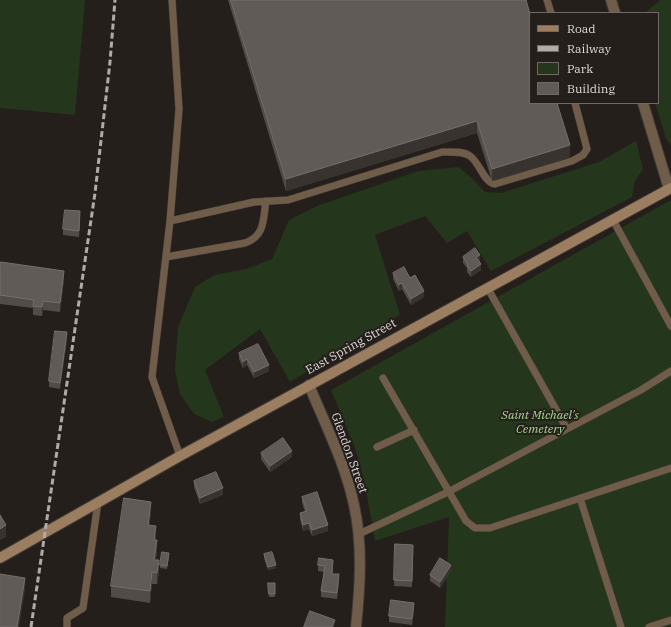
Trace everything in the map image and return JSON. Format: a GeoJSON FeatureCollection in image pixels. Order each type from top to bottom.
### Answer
{"type":"FeatureCollection","features":[{"type":"Feature","properties":{"kind":"main road","name":"East Spring Street"},"geometry":{"type":"LineString","coordinates":[[0,558],[180,456],[670,188]]}},
{"type":"Feature","properties":{"kind":"street"},"geometry":{"type":"LineString","coordinates":[[611,0],[615,12]]}},
{"type":"Feature","properties":{"kind":"street"},"geometry":{"type":"LineString","coordinates":[[642,104],[670,188]]}},
{"type":"Feature","properties":{"kind":"street","name":"Glendon Street"},"geometry":{"type":"LineString","coordinates":[[309,385],[347,479],[355,506],[359,534],[359,578],[356,627]]}},
{"type":"Feature","properties":{"kind":"lane"},"geometry":{"type":"LineString","coordinates":[[172,0],[179,109],[170,221],[152,377],[180,456]]}},
{"type":"Feature","properties":{"kind":"lane"},"geometry":{"type":"LineString","coordinates":[[547,0],[551,12]]}},
{"type":"Feature","properties":{"kind":"lane"},"geometry":{"type":"LineString","coordinates":[[170,221],[254,202],[288,200],[442,152],[457,152],[470,156],[479,165],[489,181],[495,184],[572,161],[583,155],[587,149],[575,104]]}},
{"type":"Feature","properties":{"kind":"lane"},"geometry":{"type":"LineString","coordinates":[[166,257],[245,244],[255,240],[260,233],[266,201]]}},
{"type":"Feature","properties":{"kind":"lane"},"geometry":{"type":"LineString","coordinates":[[613,220],[671,326]]}},
{"type":"Feature","properties":{"kind":"lane"},"geometry":{"type":"LineString","coordinates":[[487,288],[567,429]]}},
{"type":"Feature","properties":{"kind":"lane"},"geometry":{"type":"LineString","coordinates":[[359,534],[448,492],[640,390],[671,371]]}},
{"type":"Feature","properties":{"kind":"lane"},"geometry":{"type":"LineString","coordinates":[[384,378],[448,492],[469,526],[482,529],[671,468]]}},
{"type":"Feature","properties":{"kind":"lane"},"geometry":{"type":"LineString","coordinates":[[377,447],[414,430]]}},
{"type":"Feature","properties":{"kind":"lane"},"geometry":{"type":"LineString","coordinates":[[580,498],[621,627]]}},
{"type":"Feature","properties":{"kind":"lane"},"geometry":{"type":"LineString","coordinates":[[67,627],[68,618],[83,608],[98,502]]}},
{"type":"Feature","properties":{"kind":"lane"},"geometry":{"type":"LineString","coordinates":[[649,627],[671,620]]}},
{"type":"Feature","properties":{"kind":"green space"},"geometry":{"type":"Polygon","coordinates":[[[0,0],[85,0],[75,115],[0,108],[0,0]]]}},
{"type":"Feature","properties":{"kind":"green space"},"geometry":{"type":"Polygon","coordinates":[[[660,0],[671,0],[671,146],[666,138],[655,104],[659,104],[659,12],[646,12],[660,0]]]}},
{"type":"Feature","properties":{"kind":"green space"},"geometry":{"type":"Polygon","coordinates":[[[636,141],[643,169],[635,181],[632,197],[491,271],[467,231],[447,243],[425,216],[375,235],[400,315],[290,382],[260,329],[205,370],[224,417],[212,422],[194,414],[180,394],[175,370],[178,327],[195,287],[214,275],[246,269],[272,259],[289,220],[317,206],[418,171],[458,167],[473,179],[485,192],[501,193],[599,162],[636,141]]]}},
{"type":"Feature","properties":{"kind":"green space","name":"Saint Michael's Cemetery"},"geometry":{"type":"Polygon","coordinates":[[[671,200],[671,627],[445,627],[449,517],[375,541],[364,479],[355,448],[331,390],[671,200]]]}},
{"type":"Feature","properties":{"kind":"building"},"geometry":{"type":"Polygon","coordinates":[[[231,0],[526,0],[529,12],[529,104],[557,104],[570,145],[492,169],[477,121],[286,179],[231,0]]]}},
{"type":"Feature","properties":{"kind":"building"},"geometry":{"type":"Polygon","coordinates":[[[65,210],[80,211],[79,231],[63,229],[65,210]]]}},
{"type":"Feature","properties":{"kind":"building"},"geometry":{"type":"Polygon","coordinates":[[[475,248],[480,255],[476,257],[481,264],[471,271],[463,257],[475,248]]]}},
{"type":"Feature","properties":{"kind":"building"},"geometry":{"type":"Polygon","coordinates":[[[1,262],[64,271],[60,303],[43,301],[42,307],[33,306],[34,300],[0,295],[1,262]]]}},
{"type":"Feature","properties":{"kind":"building"},"geometry":{"type":"Polygon","coordinates":[[[404,267],[410,278],[415,275],[424,291],[411,299],[402,283],[399,285],[393,273],[404,267]]]}},
{"type":"Feature","properties":{"kind":"building"},"geometry":{"type":"Polygon","coordinates":[[[55,331],[67,332],[60,383],[49,381],[55,331]]]}},
{"type":"Feature","properties":{"kind":"building"},"geometry":{"type":"Polygon","coordinates":[[[258,344],[269,365],[254,372],[247,359],[243,362],[239,353],[258,344]]]}},
{"type":"Feature","properties":{"kind":"building"},"geometry":{"type":"Polygon","coordinates":[[[283,438],[292,451],[270,466],[261,453],[283,438]]]}},
{"type":"Feature","properties":{"kind":"building"},"geometry":{"type":"Polygon","coordinates":[[[216,472],[223,488],[200,498],[194,481],[216,472]]]}},
{"type":"Feature","properties":{"kind":"building"},"geometry":{"type":"Polygon","coordinates":[[[317,492],[328,525],[312,530],[309,523],[303,525],[300,513],[307,511],[302,497],[317,492]]]}},
{"type":"Feature","properties":{"kind":"building"},"geometry":{"type":"Polygon","coordinates":[[[124,498],[151,502],[148,525],[156,526],[154,540],[157,540],[154,560],[159,560],[157,573],[152,572],[150,591],[111,586],[124,498]]]}},
{"type":"Feature","properties":{"kind":"building"},"geometry":{"type":"Polygon","coordinates":[[[0,515],[6,525],[0,529],[0,515]]]}},
{"type":"Feature","properties":{"kind":"building"},"geometry":{"type":"Polygon","coordinates":[[[395,544],[413,545],[412,581],[394,580],[395,544]]]}},
{"type":"Feature","properties":{"kind":"building"},"geometry":{"type":"Polygon","coordinates":[[[162,552],[169,553],[167,566],[160,565],[162,552]]]}},
{"type":"Feature","properties":{"kind":"building"},"geometry":{"type":"Polygon","coordinates":[[[272,552],[276,565],[268,567],[264,554],[272,552]]]}},
{"type":"Feature","properties":{"kind":"building"},"geometry":{"type":"Polygon","coordinates":[[[319,558],[333,560],[332,574],[339,574],[337,593],[321,591],[325,566],[318,565],[319,558]]]}},
{"type":"Feature","properties":{"kind":"building"},"geometry":{"type":"Polygon","coordinates":[[[440,558],[451,565],[440,582],[430,575],[440,558]]]}},
{"type":"Feature","properties":{"kind":"building"},"geometry":{"type":"Polygon","coordinates":[[[0,574],[25,578],[17,627],[0,627],[0,574]]]}},
{"type":"Feature","properties":{"kind":"building"},"geometry":{"type":"Polygon","coordinates":[[[268,583],[275,583],[275,594],[269,594],[268,583]]]}},
{"type":"Feature","properties":{"kind":"building"},"geometry":{"type":"Polygon","coordinates":[[[391,600],[414,603],[412,619],[389,616],[391,600]]]}},
{"type":"Feature","properties":{"kind":"building"},"geometry":{"type":"Polygon","coordinates":[[[310,611],[335,620],[332,627],[304,627],[310,611]]]}},
{"type":"Feature","properties":{"kind":"railway"},"geometry":{"type":"LineString","coordinates":[[31,627],[95,193],[110,62],[115,0]]}}]}
